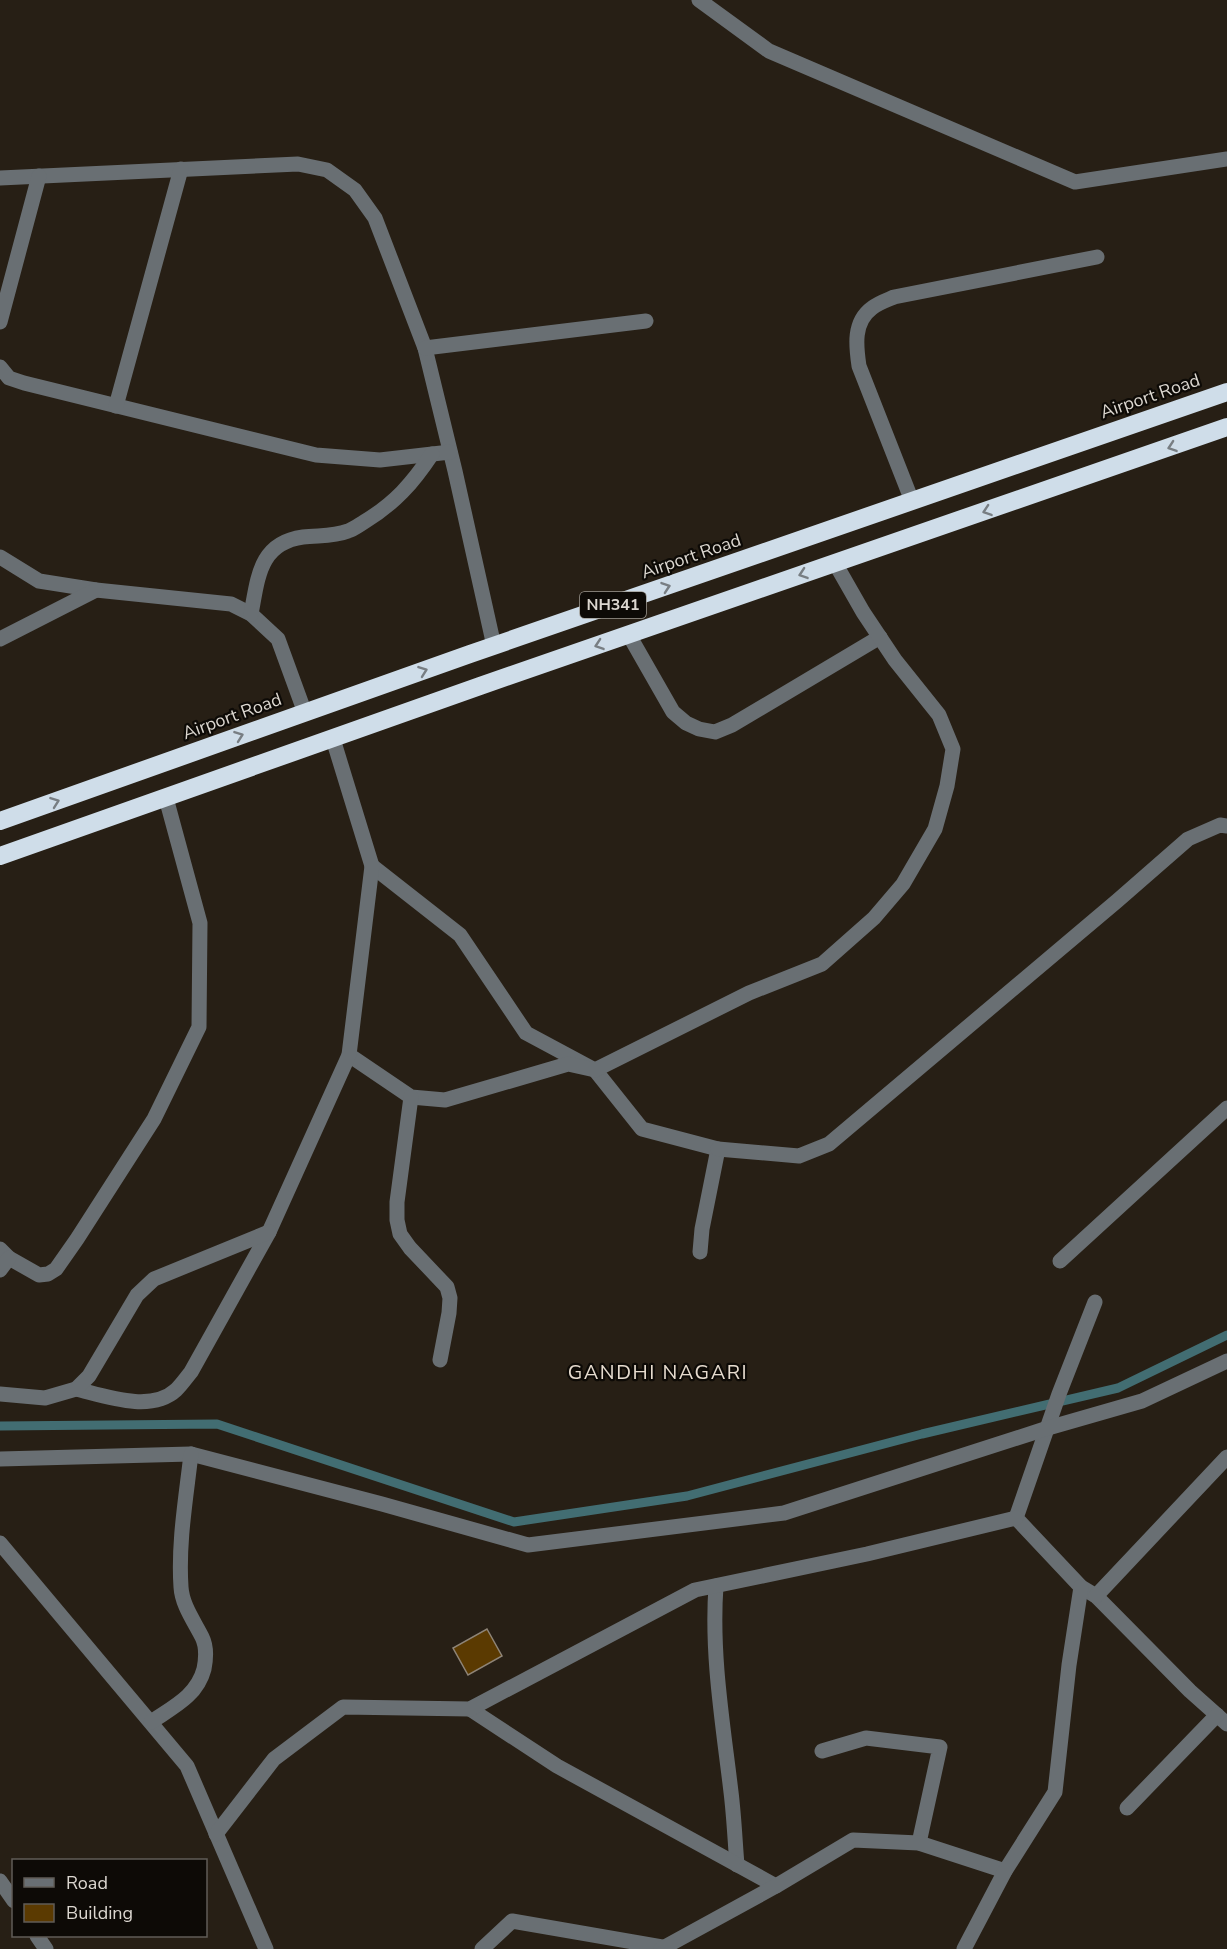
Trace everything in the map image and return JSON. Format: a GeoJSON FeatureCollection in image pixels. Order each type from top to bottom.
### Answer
{"type":"FeatureCollection","features":[{"type":"Feature","properties":{"kind":"highway","name":"Airport Road"},"geometry":{"type":"LineString","coordinates":[[0,821],[494,646],[1227,392]]}},
{"type":"Feature","properties":{"kind":"highway","name":"NH341"},"geometry":{"type":"LineString","coordinates":[[0,856],[1227,428]]}},
{"type":"Feature","properties":{"kind":"street"},"geometry":{"type":"LineString","coordinates":[[699,0],[769,51],[1075,182],[1227,159]]}},
{"type":"Feature","properties":{"kind":"street"},"geometry":{"type":"LineString","coordinates":[[0,178],[298,164],[327,170],[355,190],[375,218],[425,348],[494,646]]}},
{"type":"Feature","properties":{"kind":"street"},"geometry":{"type":"LineString","coordinates":[[116,406],[181,169]]}},
{"type":"Feature","properties":{"kind":"street"},"geometry":{"type":"LineString","coordinates":[[0,322],[39,176]]}},
{"type":"Feature","properties":{"kind":"street"},"geometry":{"type":"LineString","coordinates":[[912,501],[859,366],[856,346],[859,324],[871,308],[894,297],[1096,257]]}},
{"type":"Feature","properties":{"kind":"street"},"geometry":{"type":"LineString","coordinates":[[425,348],[646,321]]}},
{"type":"Feature","properties":{"kind":"street"},"geometry":{"type":"LineString","coordinates":[[0,367],[9,378],[16,380],[316,456],[380,460],[450,452]]}},
{"type":"Feature","properties":{"kind":"street"},"geometry":{"type":"LineString","coordinates":[[252,614],[260,572],[271,552],[282,542],[304,537],[327,537],[349,531],[385,509],[414,481],[432,454]]}},
{"type":"Feature","properties":{"kind":"street"},"geometry":{"type":"LineString","coordinates":[[0,557],[39,581],[96,591],[231,604],[252,614],[278,639],[306,713]]}},
{"type":"Feature","properties":{"kind":"street"},"geometry":{"type":"LineString","coordinates":[[349,1055],[411,1097],[445,1100],[568,1064],[595,1070],[749,993],[822,964],[874,918],[903,884],[935,829],[947,786],[953,749],[939,715],[895,660],[836,563]]}},
{"type":"Feature","properties":{"kind":"street"},"geometry":{"type":"LineString","coordinates":[[0,639],[96,591]]}},
{"type":"Feature","properties":{"kind":"street"},"geometry":{"type":"LineString","coordinates":[[629,635],[673,712],[686,723],[699,729],[715,732],[732,725],[880,636]]}},
{"type":"Feature","properties":{"kind":"street"},"geometry":{"type":"LineString","coordinates":[[76,1389],[137,1403],[156,1400],[175,1391],[192,1372],[269,1232],[349,1055],[372,866],[333,739]]}},
{"type":"Feature","properties":{"kind":"street"},"geometry":{"type":"LineString","coordinates":[[3,1259],[39,1275],[48,1274],[56,1269],[154,1119],[199,1028],[200,923],[166,798]]}},
{"type":"Feature","properties":{"kind":"street"},"geometry":{"type":"LineString","coordinates":[[372,866],[460,935],[525,1033],[595,1070],[642,1129],[718,1149],[799,1156],[829,1144],[1188,839],[1220,825],[1227,826]]}},
{"type":"Feature","properties":{"kind":"street"},"geometry":{"type":"LineString","coordinates":[[411,1097],[397,1202],[397,1220],[400,1234],[410,1248],[447,1287],[450,1298],[449,1313],[440,1360]]}},
{"type":"Feature","properties":{"kind":"street"},"geometry":{"type":"LineString","coordinates":[[1060,1261],[1227,1108]]}},
{"type":"Feature","properties":{"kind":"street"},"geometry":{"type":"LineString","coordinates":[[700,1252],[702,1228],[718,1149]]}},
{"type":"Feature","properties":{"kind":"street"},"geometry":{"type":"LineString","coordinates":[[0,1394],[45,1398],[76,1389],[89,1376],[136,1294],[154,1280],[269,1232]]}},
{"type":"Feature","properties":{"kind":"street"},"geometry":{"type":"LineString","coordinates":[[1016,1518],[1059,1394],[1095,1302]]}},
{"type":"Feature","properties":{"kind":"street"},"geometry":{"type":"LineString","coordinates":[[0,1459],[191,1454],[528,1545],[784,1513],[1048,1428],[1142,1401],[1227,1360]]}},
{"type":"Feature","properties":{"kind":"street"},"geometry":{"type":"LineString","coordinates":[[151,1722],[190,1695],[201,1681],[206,1659],[204,1640],[190,1614],[181,1590],[180,1555],[191,1454]]}},
{"type":"Feature","properties":{"kind":"street"},"geometry":{"type":"LineString","coordinates":[[1096,1596],[1227,1458]]}},
{"type":"Feature","properties":{"kind":"street"},"geometry":{"type":"LineString","coordinates":[[216,1834],[274,1759],[343,1707],[470,1709],[695,1590],[867,1554],[1016,1518]]}},
{"type":"Feature","properties":{"kind":"street"},"geometry":{"type":"LineString","coordinates":[[1016,1518],[1081,1587],[1096,1596],[1190,1691],[1222,1719],[1127,1808]]}},
{"type":"Feature","properties":{"kind":"street"},"geometry":{"type":"LineString","coordinates":[[0,1543],[187,1766],[266,1949]]}},
{"type":"Feature","properties":{"kind":"street"},"geometry":{"type":"LineString","coordinates":[[716,1586],[714,1618],[721,1713],[737,1865]]}},
{"type":"Feature","properties":{"kind":"street"},"geometry":{"type":"LineString","coordinates":[[964,1949],[1005,1871],[1055,1792],[1069,1665],[1081,1587]]}},
{"type":"Feature","properties":{"kind":"street"},"geometry":{"type":"LineString","coordinates":[[470,1709],[557,1766],[776,1887]]}},
{"type":"Feature","properties":{"kind":"street"},"geometry":{"type":"LineString","coordinates":[[822,1751],[867,1738],[940,1747],[919,1843]]}},
{"type":"Feature","properties":{"kind":"street"},"geometry":{"type":"LineString","coordinates":[[482,1949],[512,1921],[662,1948],[776,1887],[853,1840],[919,1843],[1005,1871]]}},
{"type":"Feature","properties":{"kind":"street"},"geometry":{"type":"LineString","coordinates":[[0,1881],[12,1898]]}},
{"type":"Feature","properties":{"kind":"building"},"geometry":{"type":"Polygon","coordinates":[[[487,1629],[502,1656],[468,1675],[453,1648],[487,1629]]]}},
{"type":"Feature","properties":{"kind":"waterway"},"geometry":{"type":"LineString","coordinates":[[0,1426],[217,1424],[514,1522],[687,1496],[922,1434],[1118,1388],[1227,1335]]}},
{"type":"Feature","properties":{"kind":"district","name":"GANDHI NAGARI"},"geometry":{"type":"Point","coordinates":[658,1372]}}]}
